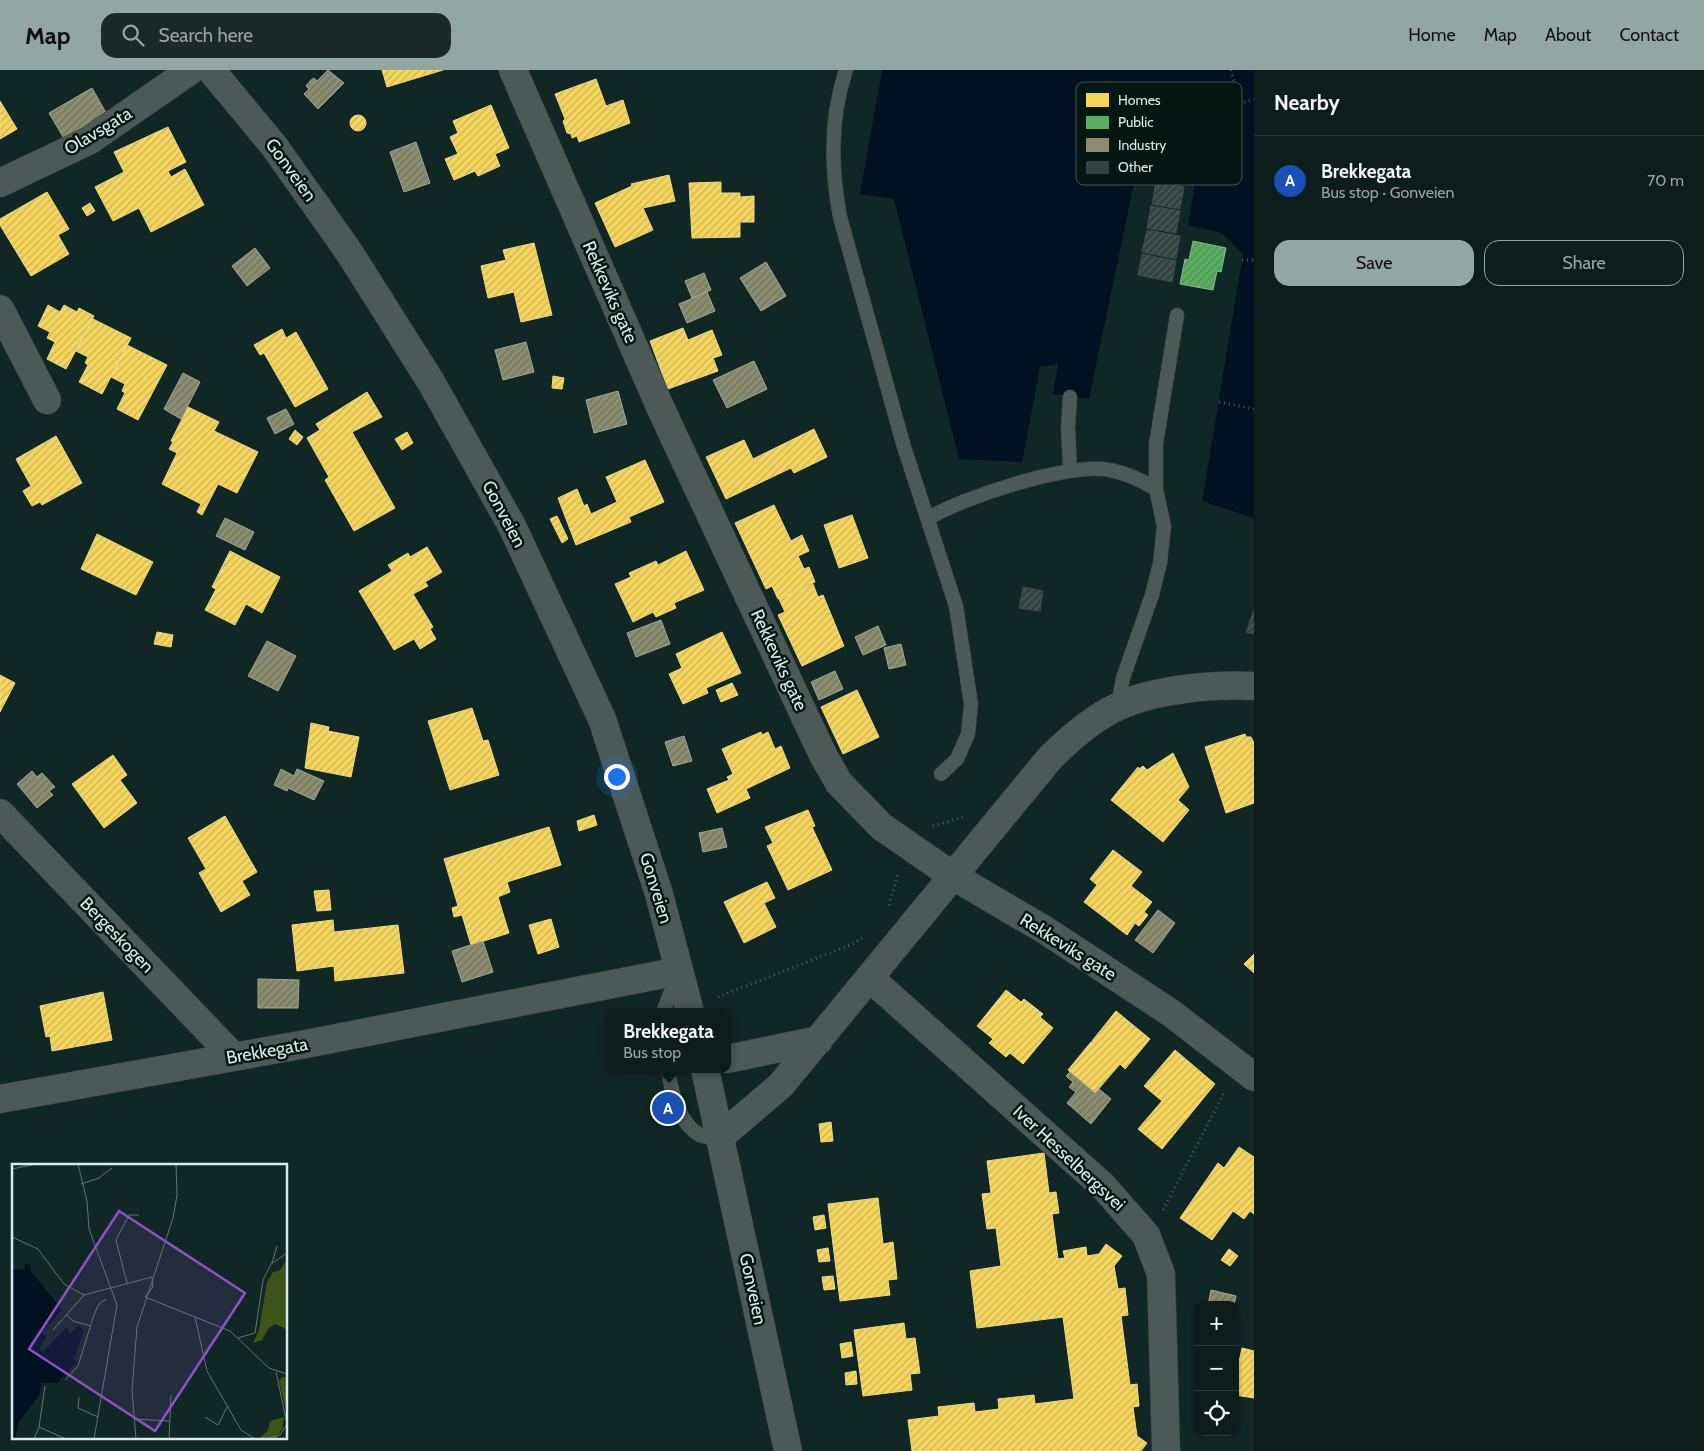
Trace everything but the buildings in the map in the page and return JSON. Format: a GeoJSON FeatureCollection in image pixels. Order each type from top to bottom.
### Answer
{"type":"FeatureCollection","features":[{"type":"Feature","properties":{"kind":"street","name":"Olavsgata"},"geometry":{"type":"LineString","coordinates":[[0,183],[90,140],[191,70]]}},
{"type":"Feature","properties":{"kind":"street","name":"Gonveien"},"geometry":{"type":"LineString","coordinates":[[211,70],[274,146],[350,252],[430,382],[512,526],[602,719],[659,894],[689,1008]]}},
{"type":"Feature","properties":{"kind":"street","name":"Rekkeviks gate"},"geometry":{"type":"LineString","coordinates":[[513,70],[661,409],[823,755],[840,784],[882,828],[953,876],[1044,930],[1171,1013],[1247,1071]]}},
{"type":"Feature","properties":{"kind":"street"},"geometry":{"type":"LineString","coordinates":[[0,309],[47,400]]}},
{"type":"Feature","properties":{"kind":"street"},"geometry":{"type":"LineString","coordinates":[[720,1137],[781,1086],[1050,758],[1070,738],[1118,706],[1164,693],[1226,685],[1254,686]]}},
{"type":"Feature","properties":{"kind":"street","name":"Bergeskogen"},"geometry":{"type":"LineString","coordinates":[[0,813],[234,1057]]}},
{"type":"Feature","properties":{"kind":"street","name":"Brekkegata"},"geometry":{"type":"LineString","coordinates":[[0,1099],[234,1057],[680,971]]}},
{"type":"Feature","properties":{"kind":"street","name":"Iver Hesselbergsvei"},"geometry":{"type":"LineString","coordinates":[[871,978],[1103,1186],[1146,1235],[1162,1274],[1166,1451]]}},
{"type":"Feature","properties":{"kind":"street"},"geometry":{"type":"LineString","coordinates":[[731,1058],[819,1040]]}},
{"type":"Feature","properties":{"kind":"street","name":"Gonveien"},"geometry":{"type":"LineString","coordinates":[[706,1073],[788,1451]]}},
{"type":"Feature","properties":{"kind":"lane"},"geometry":{"type":"LineString","coordinates":[[846,70],[834,132],[833,182],[875,347],[904,447],[956,606],[972,704],[968,734],[957,759],[941,774]]}},
{"type":"Feature","properties":{"kind":"lane"},"geometry":{"type":"LineString","coordinates":[[1118,706],[1123,678],[1152,595],[1160,563],[1164,526],[1156,489],[1156,444],[1177,315]]}},
{"type":"Feature","properties":{"kind":"lane"},"geometry":{"type":"LineString","coordinates":[[1070,397],[1068,427],[1070,469]]}},
{"type":"Feature","properties":{"kind":"lane"},"geometry":{"type":"LineString","coordinates":[[928,518],[944,509],[1070,469],[1110,469],[1136,477],[1156,489]]}},
{"type":"Feature","properties":{"kind":"lane"},"geometry":{"type":"LineString","coordinates":[[665,1008],[680,971]]}},
{"type":"Feature","properties":{"kind":"lane"},"geometry":{"type":"LineString","coordinates":[[669,1073],[677,1103],[685,1121],[701,1136],[720,1137]]}},
{"type":"Feature","properties":{"kind":"path"},"geometry":{"type":"LineString","coordinates":[[1242,103],[1254,99]]}},
{"type":"Feature","properties":{"kind":"path"},"geometry":{"type":"LineString","coordinates":[[1242,260],[1254,260]]}},
{"type":"Feature","properties":{"kind":"path"},"geometry":{"type":"LineString","coordinates":[[1219,402],[1254,409]]}},
{"type":"Feature","properties":{"kind":"path"},"geometry":{"type":"LineString","coordinates":[[1146,1235],[1164,1207],[1206,1125],[1247,1071]]}},
{"type":"Feature","properties":{"kind":"water"},"geometry":{"type":"Polygon","coordinates":[[[882,70],[1254,70],[1254,518],[1202,501],[1243,254],[1222,233],[1188,225],[1195,185],[1242,185],[1242,82],[1076,82],[1076,185],[1134,185],[1089,399],[1053,394],[1058,364],[1040,367],[1022,462],[959,459],[894,199],[860,194],[882,70]]]}},
{"type":"Feature","properties":{"kind":"place","name":"Brekkegata"},"geometry":{"type":"Point","coordinates":[668,1108]}}]}
